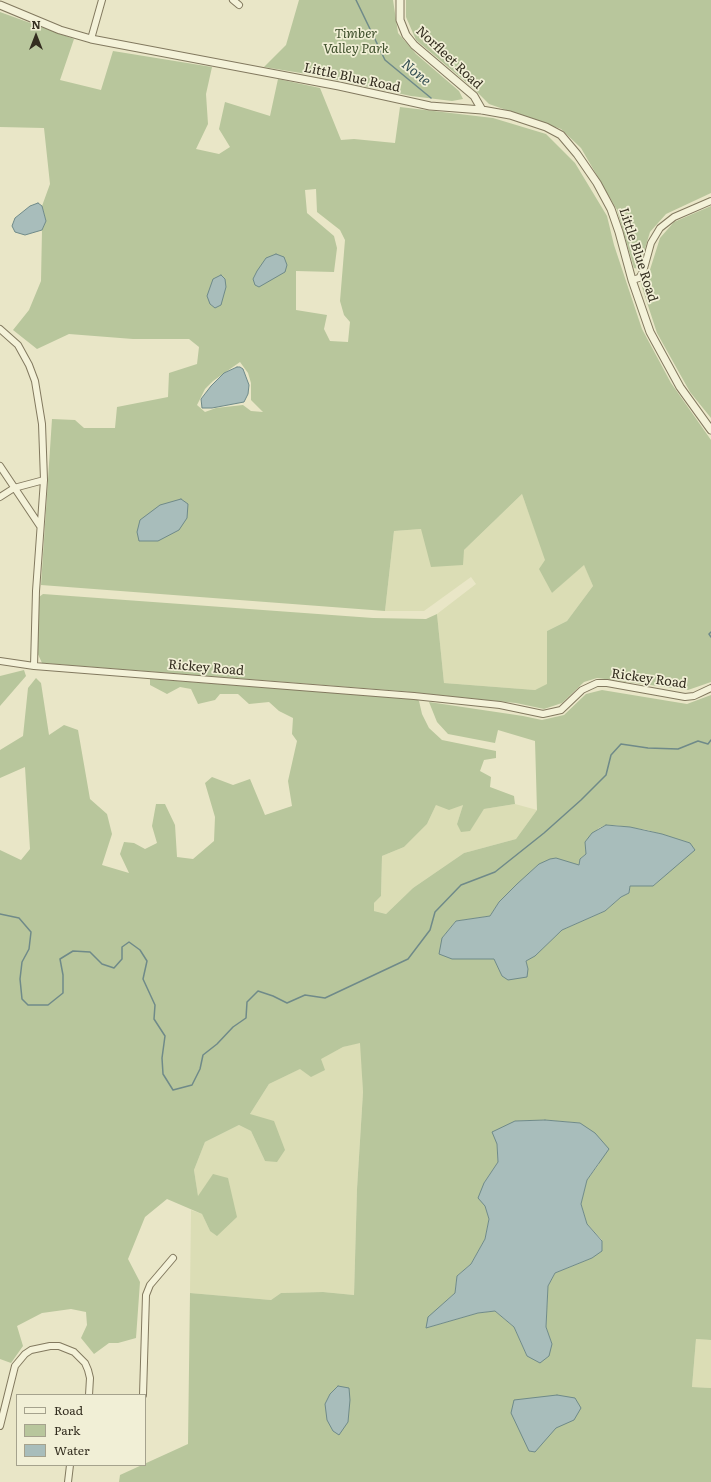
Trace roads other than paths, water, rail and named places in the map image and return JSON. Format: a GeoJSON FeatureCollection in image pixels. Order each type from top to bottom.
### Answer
{"type":"FeatureCollection","features":[{"type":"Feature","properties":{"kind":"street"},"geometry":{"type":"LineString","coordinates":[[91,39],[102,0]]}},
{"type":"Feature","properties":{"kind":"street"},"geometry":{"type":"LineString","coordinates":[[234,0],[239,5]]}},
{"type":"Feature","properties":{"kind":"street","name":"Norfleet Road"},"geometry":{"type":"LineString","coordinates":[[400,0],[400,20],[406,35],[414,45],[434,63],[474,96],[482,110]]}},
{"type":"Feature","properties":{"kind":"street","name":"Little Blue Road"},"geometry":{"type":"LineString","coordinates":[[0,5],[60,30],[91,39],[339,86],[425,106],[482,110],[510,115],[546,127],[561,135],[598,183],[611,209],[632,280],[650,332],[680,387],[711,430]]}},
{"type":"Feature","properties":{"kind":"street"},"geometry":{"type":"LineString","coordinates":[[632,280],[639,278],[643,272],[651,243],[660,228],[674,217],[711,201]]}},
{"type":"Feature","properties":{"kind":"street"},"geometry":{"type":"LineString","coordinates":[[0,329],[9,336],[21,350],[35,381],[43,430],[44,480],[33,656],[34,666]]}},
{"type":"Feature","properties":{"kind":"street"},"geometry":{"type":"LineString","coordinates":[[0,466],[40,527]]}},
{"type":"Feature","properties":{"kind":"street"},"geometry":{"type":"LineString","coordinates":[[0,497],[14,488],[44,480]]}},
{"type":"Feature","properties":{"kind":"street","name":"Rickey Road"},"geometry":{"type":"LineString","coordinates":[[0,661],[34,666],[414,696],[500,705],[543,714],[560,710],[582,690],[596,683],[607,683],[685,697],[694,696],[711,688]]}},
{"type":"Feature","properties":{"kind":"street"},"geometry":{"type":"LineString","coordinates":[[143,1394],[146,1295],[150,1285],[173,1258]]}},
{"type":"Feature","properties":{"kind":"street"},"geometry":{"type":"LineString","coordinates":[[0,1426],[17,1363],[25,1354],[41,1347],[59,1346],[74,1352],[88,1370],[90,1378],[89,1394]]}},
{"type":"Feature","properties":{"kind":"street"},"geometry":{"type":"LineString","coordinates":[[68,1482],[70,1466]]}},
{"type":"Feature","properties":{"kind":"water"},"geometry":{"type":"Polygon","coordinates":[[[38,203],[42,206],[46,221],[42,230],[25,235],[15,232],[12,226],[15,218],[30,206],[38,203]]]}},
{"type":"Feature","properties":{"kind":"water"},"geometry":{"type":"Polygon","coordinates":[[[276,254],[284,257],[287,265],[285,272],[259,287],[255,285],[253,279],[257,271],[266,258],[276,254]]]}},
{"type":"Feature","properties":{"kind":"water"},"geometry":{"type":"Polygon","coordinates":[[[221,275],[225,279],[226,287],[221,305],[215,308],[210,304],[207,296],[213,279],[221,275]]]}},
{"type":"Feature","properties":{"kind":"water"},"geometry":{"type":"Polygon","coordinates":[[[237,367],[243,369],[249,385],[248,394],[244,402],[212,408],[202,408],[201,399],[211,386],[224,373],[237,367]]]}},
{"type":"Feature","properties":{"kind":"water"},"geometry":{"type":"Polygon","coordinates":[[[181,499],[188,504],[187,518],[179,530],[158,541],[139,541],[137,532],[140,520],[160,505],[181,499]]]}},
{"type":"Feature","properties":{"kind":"water"},"geometry":{"type":"Polygon","coordinates":[[[606,825],[630,827],[662,834],[690,843],[695,850],[653,886],[630,886],[629,893],[621,897],[605,911],[562,930],[535,956],[526,961],[528,969],[527,977],[508,980],[502,976],[494,959],[452,959],[439,954],[442,938],[456,921],[490,916],[499,902],[539,864],[556,858],[579,865],[580,859],[586,854],[585,842],[592,833],[606,825]]]}},
{"type":"Feature","properties":{"kind":"water"},"geometry":{"type":"Polygon","coordinates":[[[545,1120],[580,1123],[595,1133],[609,1149],[587,1180],[581,1204],[587,1224],[602,1241],[602,1251],[592,1258],[555,1273],[548,1286],[546,1327],[552,1344],[549,1356],[540,1363],[527,1356],[514,1327],[495,1311],[478,1313],[426,1328],[428,1317],[455,1293],[457,1276],[471,1264],[485,1239],[489,1219],[485,1206],[478,1198],[484,1183],[498,1162],[497,1144],[492,1132],[515,1121],[545,1120]]]}},
{"type":"Feature","properties":{"kind":"water"},"geometry":{"type":"Polygon","coordinates":[[[338,1386],[349,1388],[350,1400],[348,1422],[339,1435],[333,1431],[327,1420],[325,1404],[330,1394],[338,1386]]]}},
{"type":"Feature","properties":{"kind":"water"},"geometry":{"type":"Polygon","coordinates":[[[557,1395],[575,1398],[581,1408],[574,1420],[556,1428],[535,1452],[529,1451],[511,1413],[514,1400],[557,1395]]]}},
{"type":"Feature","properties":{"kind":"waterway","name":"None"},"geometry":{"type":"LineString","coordinates":[[356,0],[385,60],[431,98]]}},
{"type":"Feature","properties":{"kind":"waterway"},"geometry":{"type":"LineString","coordinates":[[711,632],[709,634],[711,637]]}},
{"type":"Feature","properties":{"kind":"waterway"},"geometry":{"type":"LineString","coordinates":[[0,914],[19,918],[31,932],[29,949],[22,962],[20,979],[22,999],[28,1005],[48,1005],[63,993],[63,975],[60,959],[73,951],[90,952],[102,964],[114,968],[122,959],[122,947],[129,942],[140,950],[147,961],[143,979],[155,1005],[154,1019],[165,1036],[162,1058],[163,1074],[173,1090],[192,1085],[200,1069],[203,1055],[217,1044],[233,1027],[246,1018],[247,1002],[258,991],[287,1003],[305,995],[325,998],[408,959],[430,930],[435,912],[461,885],[495,872],[544,833],[606,775],[611,755],[621,744],[648,748],[678,749],[698,741],[708,744],[711,740]]}},
{"type":"Feature","properties":{"kind":"park label","name":"Timber Valley Park"},"geometry":{"type":"Point","coordinates":[356,42]}}]}
